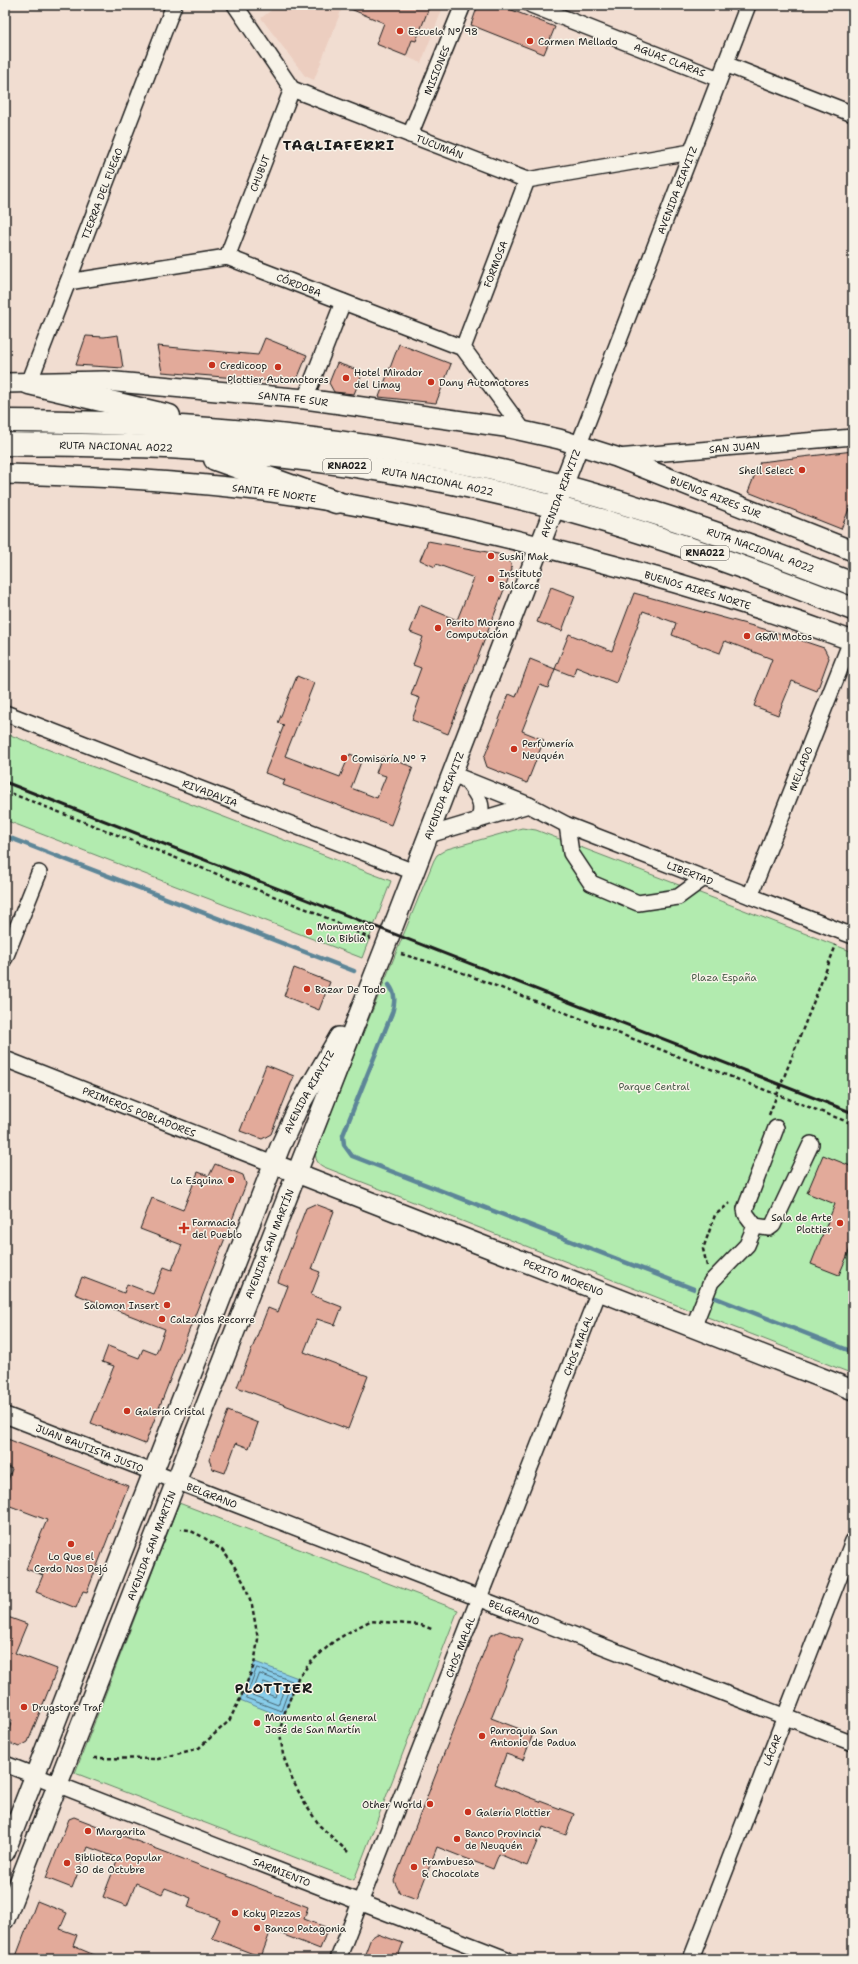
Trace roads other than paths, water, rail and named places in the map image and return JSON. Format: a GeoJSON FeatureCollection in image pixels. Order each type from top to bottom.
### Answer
{"type":"FeatureCollection","features":[{"type":"Feature","properties":{"kind":"highway"},"geometry":{"type":"LineString","coordinates":[[29,383],[219,428]]}},
{"type":"Feature","properties":{"kind":"highway","name":"RUTA NACIONAL A022"},"geometry":{"type":"LineString","coordinates":[[5,421],[97,422],[219,428],[282,434],[372,447],[476,466],[672,542],[853,609]]}},
{"type":"Feature","properties":{"kind":"highway","name":"RUTA NACIONAL A022"},"geometry":{"type":"LineString","coordinates":[[5,444],[184,448],[350,466],[457,485],[558,497],[683,521],[853,584]]}},
{"type":"Feature","properties":{"kind":"highway"},"geometry":{"type":"LineString","coordinates":[[184,448],[336,502]]}},
{"type":"Feature","properties":{"kind":"main road","name":"SANTA FE SUR"},"geometry":{"type":"LineString","coordinates":[[5,383],[105,381],[305,399],[523,430],[578,444]]}},
{"type":"Feature","properties":{"kind":"main road","name":"BUENOS AIRES SUR"},"geometry":{"type":"LineString","coordinates":[[578,444],[616,457],[853,550]]}},
{"type":"Feature","properties":{"kind":"main road","name":"AVENIDA RIAVITZ"},"geometry":{"type":"LineString","coordinates":[[296,1173],[429,835],[459,777],[540,546],[578,444]]}},
{"type":"Feature","properties":{"kind":"main road","name":"SANTA FE NORTE"},"geometry":{"type":"LineString","coordinates":[[5,474],[166,482],[278,493],[336,502],[442,522],[540,546]]}},
{"type":"Feature","properties":{"kind":"main road","name":"BUENOS AIRES NORTE"},"geometry":{"type":"LineString","coordinates":[[540,546],[734,600],[852,641]]}},
{"type":"Feature","properties":{"kind":"main road","name":"AVENIDA RIAVITZ"},"geometry":{"type":"LineString","coordinates":[[273,1164],[298,1108],[372,981]]}},
{"type":"Feature","properties":{"kind":"main road","name":"PERITO MORENO"},"geometry":{"type":"LineString","coordinates":[[273,1164],[853,1390]]}},
{"type":"Feature","properties":{"kind":"main road"},"geometry":{"type":"LineString","coordinates":[[5,1852],[273,1164]]}},
{"type":"Feature","properties":{"kind":"main road","name":"AVENIDA SAN MARTÍN"},"geometry":{"type":"LineString","coordinates":[[5,1919],[296,1173]]}},
{"type":"Feature","properties":{"kind":"street","name":"TIERRA DEL FUEGO"},"geometry":{"type":"LineString","coordinates":[[29,383],[174,5]]}},
{"type":"Feature","properties":{"kind":"street"},"geometry":{"type":"LineString","coordinates":[[235,5],[292,89]]}},
{"type":"Feature","properties":{"kind":"street","name":"MISIONES"},"geometry":{"type":"LineString","coordinates":[[410,135],[463,5]]}},
{"type":"Feature","properties":{"kind":"street","name":"AGUAS CLARAS"},"geometry":{"type":"LineString","coordinates":[[531,5],[719,79]]}},
{"type":"Feature","properties":{"kind":"street","name":"AVENIDA RIAVITZ"},"geometry":{"type":"LineString","coordinates":[[578,444],[748,5]]}},
{"type":"Feature","properties":{"kind":"street"},"geometry":{"type":"LineString","coordinates":[[725,64],[853,114]]}},
{"type":"Feature","properties":{"kind":"street","name":"TUCUMÁN"},"geometry":{"type":"LineString","coordinates":[[292,89],[527,180]]}},
{"type":"Feature","properties":{"kind":"street","name":"CHUBUT"},"geometry":{"type":"LineString","coordinates":[[227,257],[292,89]]}},
{"type":"Feature","properties":{"kind":"street"},"geometry":{"type":"LineString","coordinates":[[527,180],[691,152]]}},
{"type":"Feature","properties":{"kind":"street","name":"FORMOSA"},"geometry":{"type":"LineString","coordinates":[[463,348],[527,180]]}},
{"type":"Feature","properties":{"kind":"street"},"geometry":{"type":"LineString","coordinates":[[68,282],[227,257]]}},
{"type":"Feature","properties":{"kind":"street","name":"CÓRDOBA"},"geometry":{"type":"LineString","coordinates":[[227,257],[463,348]]}},
{"type":"Feature","properties":{"kind":"street"},"geometry":{"type":"LineString","coordinates":[[305,399],[343,302]]}},
{"type":"Feature","properties":{"kind":"street"},"geometry":{"type":"LineString","coordinates":[[463,348],[498,398],[523,430]]}},
{"type":"Feature","properties":{"kind":"street"},"geometry":{"type":"LineString","coordinates":[[489,425],[498,416],[498,398]]}},
{"type":"Feature","properties":{"kind":"street","name":"SAN JUAN"},"geometry":{"type":"LineString","coordinates":[[616,457],[853,437]]}},
{"type":"Feature","properties":{"kind":"street","name":"MELLADO"},"geometry":{"type":"LineString","coordinates":[[750,896],[852,641]]}},
{"type":"Feature","properties":{"kind":"street","name":"RIVADAVIA"},"geometry":{"type":"LineString","coordinates":[[5,713],[414,872]]}},
{"type":"Feature","properties":{"kind":"street"},"geometry":{"type":"LineString","coordinates":[[459,777],[481,803],[481,813],[476,822]]}},
{"type":"Feature","properties":{"kind":"street","name":"LIBERTAD"},"geometry":{"type":"LineString","coordinates":[[459,777],[528,805],[567,824],[847,934]]}},
{"type":"Feature","properties":{"kind":"street"},"geometry":{"type":"LineString","coordinates":[[429,835],[528,805]]}},
{"type":"Feature","properties":{"kind":"street"},"geometry":{"type":"LineString","coordinates":[[567,824],[571,853],[591,883],[638,903],[678,897],[704,878]]}},
{"type":"Feature","properties":{"kind":"street"},"geometry":{"type":"LineString","coordinates":[[5,958],[39,873]]}},
{"type":"Feature","properties":{"kind":"street","name":"PRIMEROS POBLADORES"},"geometry":{"type":"LineString","coordinates":[[5,1059],[273,1164]]}},
{"type":"Feature","properties":{"kind":"street"},"geometry":{"type":"LineString","coordinates":[[776,1128],[745,1209],[746,1214],[755,1226],[769,1228],[773,1225],[811,1144]]}},
{"type":"Feature","properties":{"kind":"street"},"geometry":{"type":"LineString","coordinates":[[693,1328],[710,1282],[747,1245],[755,1226]]}},
{"type":"Feature","properties":{"kind":"street","name":"CHOS MALAL"},"geometry":{"type":"LineString","coordinates":[[338,1959],[599,1291]]}},
{"type":"Feature","properties":{"kind":"street","name":"JUAN BAUTISTA JUSTO"},"geometry":{"type":"LineString","coordinates":[[5,1415],[175,1481]]}},
{"type":"Feature","properties":{"kind":"street","name":"BELGRANO"},"geometry":{"type":"LineString","coordinates":[[175,1481],[853,1743]]}},
{"type":"Feature","properties":{"kind":"street","name":"LÁCAR"},"geometry":{"type":"LineString","coordinates":[[691,1959],[853,1541]]}},
{"type":"Feature","properties":{"kind":"street","name":"SARMIENTO"},"geometry":{"type":"LineString","coordinates":[[5,1764],[506,1959]]}},
{"type":"Feature","properties":{"kind":"water"},"geometry":{"type":"Polygon","coordinates":[[[255,1662],[298,1678],[283,1717],[240,1700],[255,1662]]]}},
{"type":"Feature","properties":{"kind":"waterway"},"geometry":{"type":"LineString","coordinates":[[5,836],[354,971]]}},
{"type":"Feature","properties":{"kind":"waterway"},"geometry":{"type":"LineString","coordinates":[[389,985],[393,992],[394,998],[392,1013],[343,1135],[344,1145],[352,1156],[694,1289]]}},
{"type":"Feature","properties":{"kind":"waterway"},"geometry":{"type":"LineString","coordinates":[[716,1298],[853,1352]]}},
{"type":"Feature","properties":{"kind":"railway"},"geometry":{"type":"LineString","coordinates":[[5,782],[853,1113]]}},
{"type":"Feature","properties":{"kind":"place","name":"Escuela N° 98"},"geometry":{"type":"Point","coordinates":[400,31]}},
{"type":"Feature","properties":{"kind":"place","name":"Carmen Mellado"},"geometry":{"type":"Point","coordinates":[530,41]}},
{"type":"Feature","properties":{"kind":"place","name":"Credicoop"},"geometry":{"type":"Point","coordinates":[212,365]}},
{"type":"Feature","properties":{"kind":"place","name":"Plottier Automotores"},"geometry":{"type":"Point","coordinates":[278,367]}},
{"type":"Feature","properties":{"kind":"place","name":"Hotel Mirador del Limay"},"geometry":{"type":"Point","coordinates":[346,378]}},
{"type":"Feature","properties":{"kind":"place","name":"Dany Automotores"},"geometry":{"type":"Point","coordinates":[431,382]}},
{"type":"Feature","properties":{"kind":"place","name":"Shell Select"},"geometry":{"type":"Point","coordinates":[802,470]}},
{"type":"Feature","properties":{"kind":"place","name":"Sushi Mak"},"geometry":{"type":"Point","coordinates":[491,556]}},
{"type":"Feature","properties":{"kind":"place","name":"Instituto Balcarce"},"geometry":{"type":"Point","coordinates":[491,579]}},
{"type":"Feature","properties":{"kind":"place","name":"Perito Moreno Computación"},"geometry":{"type":"Point","coordinates":[438,628]}},
{"type":"Feature","properties":{"kind":"place","name":"G&M Motos"},"geometry":{"type":"Point","coordinates":[747,636]}},
{"type":"Feature","properties":{"kind":"place","name":"Perfumería Neuquén"},"geometry":{"type":"Point","coordinates":[514,749]}},
{"type":"Feature","properties":{"kind":"place","name":"Comisaría N° 7"},"geometry":{"type":"Point","coordinates":[344,758]}},
{"type":"Feature","properties":{"kind":"place","name":"Monumento a la Biblia"},"geometry":{"type":"Point","coordinates":[309,932]}},
{"type":"Feature","properties":{"kind":"place","name":"Bazar De Todo"},"geometry":{"type":"Point","coordinates":[307,989]}},
{"type":"Feature","properties":{"kind":"place","name":"La Esquina"},"geometry":{"type":"Point","coordinates":[231,1180]}},
{"type":"Feature","properties":{"kind":"place","name":"Sala de Arte Plottier"},"geometry":{"type":"Point","coordinates":[840,1223]}},
{"type":"Feature","properties":{"kind":"place","name":"Farmacia del Pueblo"},"geometry":{"type":"Point","coordinates":[184,1228]}},
{"type":"Feature","properties":{"kind":"place","name":"Salomon Insert"},"geometry":{"type":"Point","coordinates":[167,1305]}},
{"type":"Feature","properties":{"kind":"place","name":"Calzados Recorre"},"geometry":{"type":"Point","coordinates":[162,1319]}},
{"type":"Feature","properties":{"kind":"place","name":"Galería Cristal"},"geometry":{"type":"Point","coordinates":[127,1411]}},
{"type":"Feature","properties":{"kind":"place","name":"Lo Que el Cerdo Nos Dejó"},"geometry":{"type":"Point","coordinates":[71,1544]}},
{"type":"Feature","properties":{"kind":"place","name":"Drugstore Traf"},"geometry":{"type":"Point","coordinates":[24,1707]}},
{"type":"Feature","properties":{"kind":"place","name":"Monumento al General José de San Martín"},"geometry":{"type":"Point","coordinates":[257,1723]}},
{"type":"Feature","properties":{"kind":"place","name":"Parroquia San Antonio de Padua"},"geometry":{"type":"Point","coordinates":[482,1736]}},
{"type":"Feature","properties":{"kind":"place","name":"Other World"},"geometry":{"type":"Point","coordinates":[430,1804]}},
{"type":"Feature","properties":{"kind":"place","name":"Galería Plottier"},"geometry":{"type":"Point","coordinates":[468,1812]}},
{"type":"Feature","properties":{"kind":"place","name":"Margarita"},"geometry":{"type":"Point","coordinates":[88,1831]}},
{"type":"Feature","properties":{"kind":"place","name":"Banco Provincia de Neuquén"},"geometry":{"type":"Point","coordinates":[457,1839]}},
{"type":"Feature","properties":{"kind":"place","name":"Biblioteca Popular 30 de Octubre"},"geometry":{"type":"Point","coordinates":[67,1863]}},
{"type":"Feature","properties":{"kind":"place","name":"Frambuesa & Chocolate"},"geometry":{"type":"Point","coordinates":[414,1867]}},
{"type":"Feature","properties":{"kind":"place","name":"Koky Pizzas"},"geometry":{"type":"Point","coordinates":[235,1913]}},
{"type":"Feature","properties":{"kind":"place","name":"Banco Patagonia"},"geometry":{"type":"Point","coordinates":[257,1928]}},
{"type":"Feature","properties":{"kind":"district","name":"TAGLIAFERRI"},"geometry":{"type":"Point","coordinates":[339,145]}},
{"type":"Feature","properties":{"kind":"district","name":"PLOTTIER"},"geometry":{"type":"Point","coordinates":[274,1688]}},
{"type":"Feature","properties":{"kind":"park label","name":"Plaza España"},"geometry":{"type":"Point","coordinates":[724,977]}},
{"type":"Feature","properties":{"kind":"park label","name":"Parque Central"},"geometry":{"type":"Point","coordinates":[654,1086]}}]}
